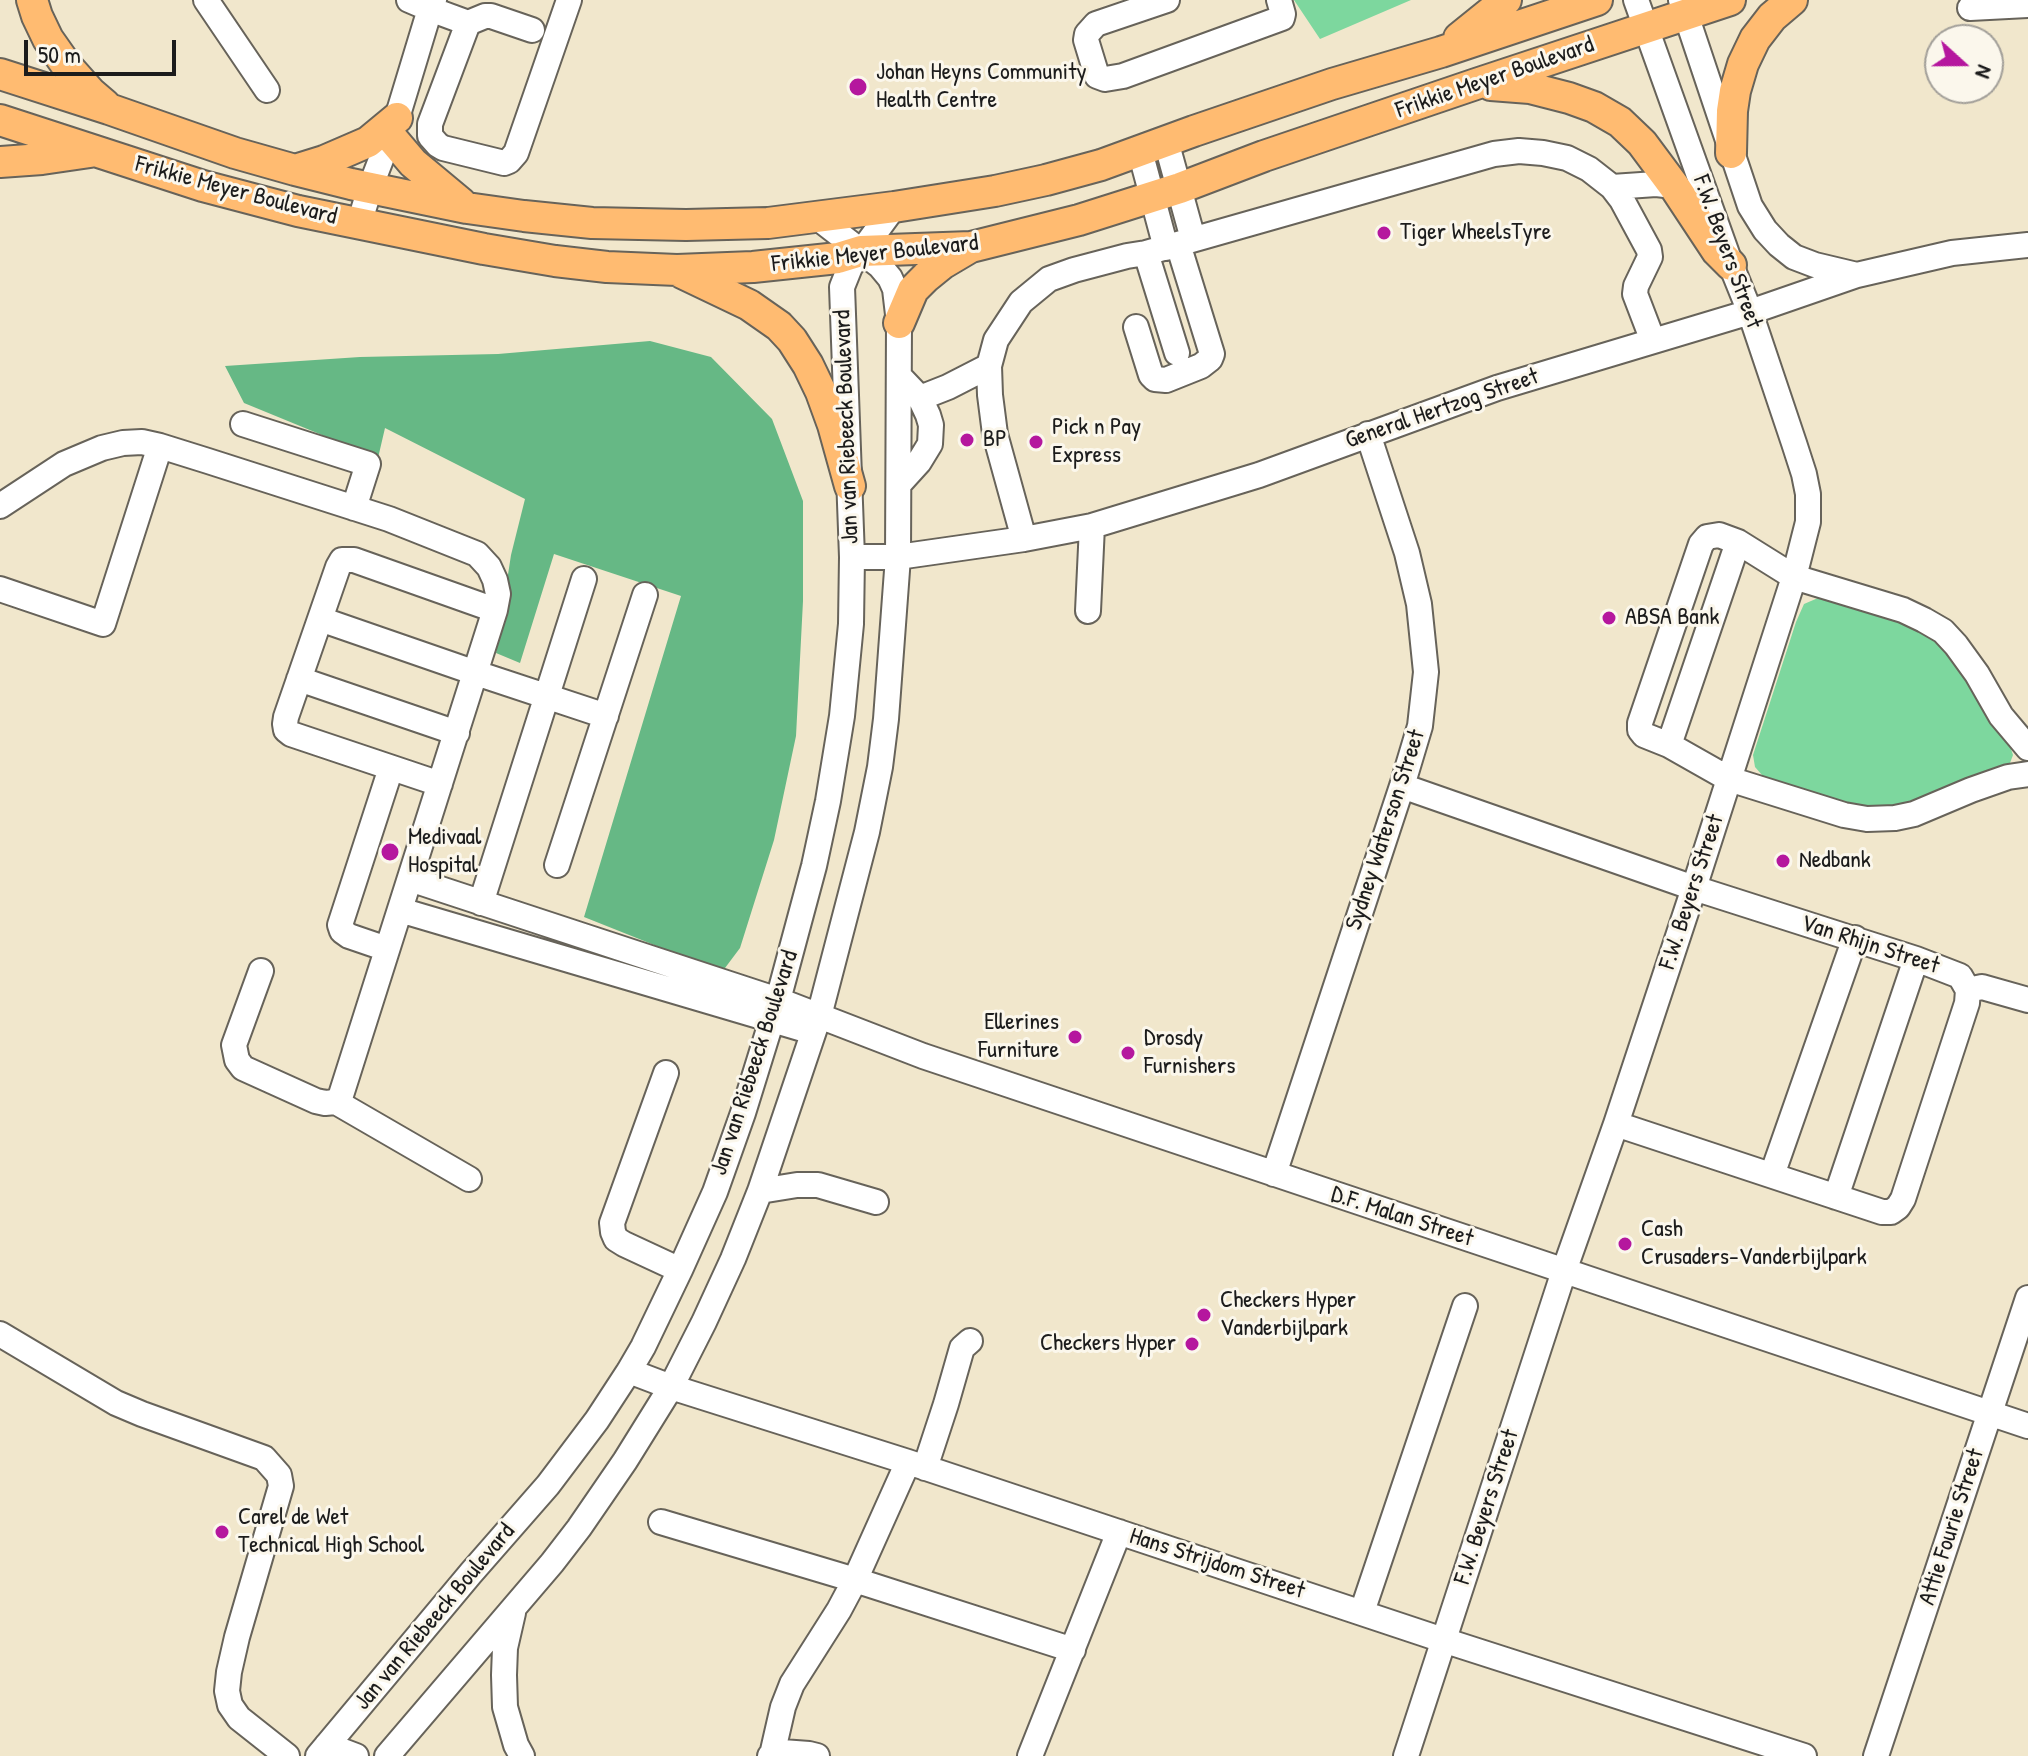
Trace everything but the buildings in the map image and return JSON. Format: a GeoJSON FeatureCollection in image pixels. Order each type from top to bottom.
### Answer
{"type":"FeatureCollection","features":[{"type":"Feature","properties":{"kind":"main road"},"geometry":{"type":"LineString","coordinates":[[32,0],[48,39],[67,66],[109,109]]}},
{"type":"Feature","properties":{"kind":"main road"},"geometry":{"type":"LineString","coordinates":[[1441,52],[1506,0]]}},
{"type":"Feature","properties":{"kind":"main road","name":"Frikkie Meyer Boulevard"},"geometry":{"type":"LineString","coordinates":[[0,74],[235,153],[370,188],[467,208],[592,223],[768,223],[894,207],[1046,180],[1101,165],[1332,84],[1441,52],[1597,0]]}},
{"type":"Feature","properties":{"kind":"main road","name":"Frikkie Meyer Boulevard"},"geometry":{"type":"LineString","coordinates":[[0,120],[203,186],[359,224],[555,261],[607,267],[677,270],[753,267],[838,258],[861,251],[971,247],[1079,220],[1476,84],[1641,14],[1730,0]]}},
{"type":"Feature","properties":{"kind":"main road"},"geometry":{"type":"LineString","coordinates":[[1731,153],[1732,111],[1743,64],[1755,39],[1772,17],[1792,0]]}},
{"type":"Feature","properties":{"kind":"main road"},"geometry":{"type":"LineString","coordinates":[[1476,84],[1530,88],[1569,98],[1594,107],[1620,122],[1642,143],[1717,251],[1731,265]]}},
{"type":"Feature","properties":{"kind":"main road"},"geometry":{"type":"LineString","coordinates":[[295,170],[368,142],[393,127],[413,163],[467,208]]}},
{"type":"Feature","properties":{"kind":"main road"},"geometry":{"type":"LineString","coordinates":[[0,162],[96,151]]}},
{"type":"Feature","properties":{"kind":"main road"},"geometry":{"type":"LineString","coordinates":[[899,323],[913,290],[942,264],[971,247]]}},
{"type":"Feature","properties":{"kind":"main road"},"geometry":{"type":"LineString","coordinates":[[677,270],[749,305],[779,326],[792,340],[821,392],[850,486]]}},
{"type":"Feature","properties":{"kind":"street"},"geometry":{"type":"LineString","coordinates":[[206,0],[267,90]]}},
{"type":"Feature","properties":{"kind":"street"},"geometry":{"type":"LineString","coordinates":[[463,14],[430,124],[430,136],[443,148],[504,163],[516,153],[569,0]]}},
{"type":"Feature","properties":{"kind":"street"},"geometry":{"type":"LineString","coordinates":[[1167,0],[1096,24],[1086,40],[1097,76],[1105,79],[1123,76],[1282,18],[1279,0]]}},
{"type":"Feature","properties":{"kind":"street"},"geometry":{"type":"LineString","coordinates":[[359,224],[393,127],[424,3],[463,14],[491,16],[532,30]]}},
{"type":"Feature","properties":{"kind":"street"},"geometry":{"type":"LineString","coordinates":[[1970,8],[2028,5]]}},
{"type":"Feature","properties":{"kind":"street","name":"F.W. Beyers Street"},"geometry":{"type":"LineString","coordinates":[[1684,7],[1750,206],[1765,230],[1794,257],[1857,275]]}},
{"type":"Feature","properties":{"kind":"street","name":"F.W. Beyers Street"},"geometry":{"type":"LineString","coordinates":[[1406,1756],[1564,1271],[1694,888],[1794,577],[1808,522],[1808,494],[1794,443],[1750,312],[1641,14]]}},
{"type":"Feature","properties":{"kind":"street"},"geometry":{"type":"LineString","coordinates":[[1153,146],[1166,192],[1177,353]]}},
{"type":"Feature","properties":{"kind":"street"},"geometry":{"type":"LineString","coordinates":[[1024,539],[995,434],[989,366],[996,340],[1021,302],[1049,279],[1442,168],[1519,151],[1543,153],[1567,158],[1589,169],[1612,187],[1622,200],[1649,250],[1650,257],[1635,294],[1653,341]]}},
{"type":"Feature","properties":{"kind":"street"},"geometry":{"type":"LineString","coordinates":[[1612,187],[1674,186]]}},
{"type":"Feature","properties":{"kind":"street","name":"Jan van Riebeeck Boulevard"},"geometry":{"type":"LineString","coordinates":[[322,1750],[548,1485],[597,1420],[629,1371],[715,1192],[775,1010],[814,866],[833,773],[851,624],[850,486],[841,302],[845,277],[894,207]]}},
{"type":"Feature","properties":{"kind":"street","name":"Jan van Riebeeck Boulevard"},"geometry":{"type":"LineString","coordinates":[[387,1756],[579,1528],[671,1387],[710,1310],[760,1191],[816,1024],[867,832],[880,767],[891,672],[899,484],[899,323],[895,289],[880,266],[818,218]]}},
{"type":"Feature","properties":{"kind":"street","name":"General Hertzog Street"},"geometry":{"type":"LineString","coordinates":[[852,557],[898,557],[1092,526],[1259,475],[1497,388],[1750,312],[1857,275],[1952,253],[2028,245]]}},
{"type":"Feature","properties":{"kind":"street"},"geometry":{"type":"LineString","coordinates":[[1136,327],[1155,379],[1166,380],[1201,366],[1210,359],[1212,354],[1171,246]]}},
{"type":"Feature","properties":{"kind":"street"},"geometry":{"type":"LineString","coordinates":[[920,398],[989,366]]}},
{"type":"Feature","properties":{"kind":"street"},"geometry":{"type":"LineString","coordinates":[[899,376],[920,398],[931,425],[930,444],[899,484]]}},
{"type":"Feature","properties":{"kind":"street"},"geometry":{"type":"LineString","coordinates":[[243,424],[368,464],[354,508]]}},
{"type":"Feature","properties":{"kind":"street","name":"Sydney Waterson Street"},"geometry":{"type":"LineString","coordinates":[[1274,1174],[1420,726],[1426,672],[1419,604],[1407,553],[1368,434]]}},
{"type":"Feature","properties":{"kind":"street"},"geometry":{"type":"LineString","coordinates":[[0,506],[64,464],[102,448],[142,442],[389,519],[477,554],[489,567],[498,594],[495,610],[341,1095],[336,1102]]}},
{"type":"Feature","properties":{"kind":"street"},"geometry":{"type":"LineString","coordinates":[[0,589],[103,624],[160,446]]}},
{"type":"Feature","properties":{"kind":"street"},"geometry":{"type":"LineString","coordinates":[[1088,611],[1092,526]]}},
{"type":"Feature","properties":{"kind":"street"},"geometry":{"type":"LineString","coordinates":[[2028,748],[2001,716],[1977,674],[1943,631],[1903,610],[1794,577],[1738,542],[1719,535],[1707,537],[1701,544],[1640,723],[1640,730],[1651,739],[1669,745],[1729,779],[1844,815],[1877,820],[1914,814],[2008,777],[2028,774]]}},
{"type":"Feature","properties":{"kind":"street"},"geometry":{"type":"LineString","coordinates":[[1669,745],[1738,542]]}},
{"type":"Feature","properties":{"kind":"street"},"geometry":{"type":"LineString","coordinates":[[440,784],[291,734],[286,730],[286,717],[342,560],[354,560],[495,610]]}},
{"type":"Feature","properties":{"kind":"street"},"geometry":{"type":"LineString","coordinates":[[481,903],[584,579]]}},
{"type":"Feature","properties":{"kind":"street"},"geometry":{"type":"LineString","coordinates":[[557,865],[645,595]]}},
{"type":"Feature","properties":{"kind":"street"},"geometry":{"type":"LineString","coordinates":[[320,619],[606,716]]}},
{"type":"Feature","properties":{"kind":"street"},"geometry":{"type":"LineString","coordinates":[[299,679],[457,733]]}},
{"type":"Feature","properties":{"kind":"street"},"geometry":{"type":"LineString","coordinates":[[387,949],[349,936],[340,925],[391,768]]}},
{"type":"Feature","properties":{"kind":"street","name":"Van Rhijn Street"},"geometry":{"type":"LineString","coordinates":[[1402,786],[1694,888],[1916,959],[1960,976],[1968,990],[1967,1003],[1903,1199],[1891,1212],[1882,1212],[1616,1124]]}},
{"type":"Feature","properties":{"kind":"street"},"geometry":{"type":"LineString","coordinates":[[410,879],[775,1010]]}},
{"type":"Feature","properties":{"kind":"street"},"geometry":{"type":"LineString","coordinates":[[400,910],[775,1010]]}},
{"type":"Feature","properties":{"kind":"street"},"geometry":{"type":"LineString","coordinates":[[1772,1175],[1855,938]]}},
{"type":"Feature","properties":{"kind":"street"},"geometry":{"type":"LineString","coordinates":[[1836,1197],[1916,959]]}},
{"type":"Feature","properties":{"kind":"street"},"geometry":{"type":"LineString","coordinates":[[261,971],[234,1045],[237,1060],[243,1068],[316,1101],[336,1102],[469,1179]]}},
{"type":"Feature","properties":{"kind":"street"},"geometry":{"type":"LineString","coordinates":[[1968,990],[1982,987],[2028,1000]]}},
{"type":"Feature","properties":{"kind":"street","name":"D.F. Malan Street"},"geometry":{"type":"LineString","coordinates":[[775,1010],[923,1056],[2028,1426]]}},
{"type":"Feature","properties":{"kind":"street"},"geometry":{"type":"LineString","coordinates":[[666,1073],[612,1223],[616,1239],[680,1270]]}},
{"type":"Feature","properties":{"kind":"street"},"geometry":{"type":"LineString","coordinates":[[777,1143],[799,1171],[818,1185]]}},
{"type":"Feature","properties":{"kind":"street"},"geometry":{"type":"LineString","coordinates":[[760,1191],[818,1185],[876,1202]]}},
{"type":"Feature","properties":{"kind":"street","name":"Attie Fourie Street"},"geometry":{"type":"LineString","coordinates":[[1876,1756],[2028,1298]]}},
{"type":"Feature","properties":{"kind":"street"},"geometry":{"type":"LineString","coordinates":[[1362,1612],[1465,1306]]}},
{"type":"Feature","properties":{"kind":"street"},"geometry":{"type":"LineString","coordinates":[[0,1334],[116,1403],[264,1458],[279,1475],[281,1486],[229,1672],[227,1691],[230,1705],[239,1718],[287,1756],[322,1750],[356,1756]]}},
{"type":"Feature","properties":{"kind":"street"},"geometry":{"type":"LineString","coordinates":[[817,1756],[794,1752],[771,1755],[783,1707],[792,1684],[839,1610],[916,1465],[946,1404],[962,1348],[970,1341]]}},
{"type":"Feature","properties":{"kind":"street","name":"Hans Strijdom Street"},"geometry":{"type":"LineString","coordinates":[[629,1371],[1804,1756]]}},
{"type":"Feature","properties":{"kind":"street"},"geometry":{"type":"LineString","coordinates":[[661,1522],[1073,1650]]}},
{"type":"Feature","properties":{"kind":"street"},"geometry":{"type":"LineString","coordinates":[[1030,1756],[1119,1532]]}},
{"type":"Feature","properties":{"kind":"street"},"geometry":{"type":"LineString","coordinates":[[515,1606],[505,1648],[505,1707],[522,1756]]}},
{"type":"Feature","properties":{"kind":"green space"},"geometry":{"type":"Polygon","coordinates":[[[1294,0],[1411,0],[1320,39],[1294,0]]]}},
{"type":"Feature","properties":{"kind":"green space"},"geometry":{"type":"Polygon","coordinates":[[[650,341],[711,357],[772,419],[803,501],[803,601],[796,736],[774,840],[740,948],[722,972],[584,917],[681,596],[554,554],[520,663],[496,653],[511,555],[525,499],[385,428],[378,458],[244,403],[225,366],[360,357],[498,354],[650,341]]]}},
{"type":"Feature","properties":{"kind":"green space"},"geometry":{"type":"Polygon","coordinates":[[[1818,598],[1836,599],[1921,627],[1951,649],[2000,735],[2010,746],[2013,755],[2010,763],[1979,773],[1910,806],[1863,812],[1771,783],[1755,767],[1753,755],[1796,622],[1804,604],[1818,598]]]}},
{"type":"Feature","properties":{"kind":"place","name":"Johan Heyns Community Health Centre"},"geometry":{"type":"Point","coordinates":[858,87]}},
{"type":"Feature","properties":{"kind":"place","name":"Tiger WheelsTyre"},"geometry":{"type":"Point","coordinates":[1384,233]}},
{"type":"Feature","properties":{"kind":"place","name":"BP"},"geometry":{"type":"Point","coordinates":[967,440]}},
{"type":"Feature","properties":{"kind":"place","name":"Pick n Pay Express"},"geometry":{"type":"Point","coordinates":[1036,442]}},
{"type":"Feature","properties":{"kind":"place","name":"ABSA Bank"},"geometry":{"type":"Point","coordinates":[1609,618]}},
{"type":"Feature","properties":{"kind":"place","name":"Medivaal Hospital"},"geometry":{"type":"Point","coordinates":[390,852]}},
{"type":"Feature","properties":{"kind":"place","name":"Nedbank"},"geometry":{"type":"Point","coordinates":[1783,861]}},
{"type":"Feature","properties":{"kind":"place","name":"Ellerines Furniture"},"geometry":{"type":"Point","coordinates":[1075,1037]}},
{"type":"Feature","properties":{"kind":"place","name":"Drosdy Furnishers"},"geometry":{"type":"Point","coordinates":[1128,1053]}},
{"type":"Feature","properties":{"kind":"place","name":"Cash Crusaders-Vanderbijlpark"},"geometry":{"type":"Point","coordinates":[1625,1244]}},
{"type":"Feature","properties":{"kind":"place","name":"Checkers Hyper Vanderbijlpark"},"geometry":{"type":"Point","coordinates":[1204,1315]}},
{"type":"Feature","properties":{"kind":"place","name":"Checkers Hyper"},"geometry":{"type":"Point","coordinates":[1192,1344]}},
{"type":"Feature","properties":{"kind":"place","name":"Carel de Wet Technical High School"},"geometry":{"type":"Point","coordinates":[222,1532]}}]}
